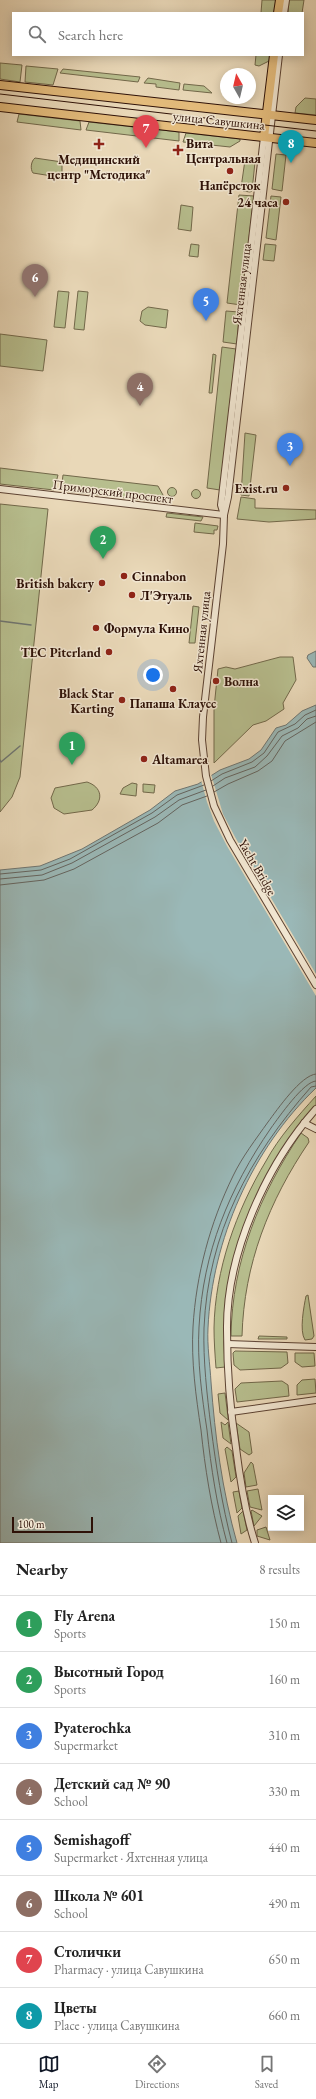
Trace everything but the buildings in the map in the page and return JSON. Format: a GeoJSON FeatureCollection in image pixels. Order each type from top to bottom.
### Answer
{"type":"FeatureCollection","features":[{"type":"Feature","properties":{"kind":"main road"},"geometry":{"type":"LineString","coordinates":[[278,12],[280,0]]}},
{"type":"Feature","properties":{"kind":"main road","name":"Яхтенная улица"},"geometry":{"type":"LineString","coordinates":[[267,137],[274,56]]}},
{"type":"Feature","properties":{"kind":"main road","name":"улица Савушкина"},"geometry":{"type":"LineString","coordinates":[[0,84],[316,120]]}},
{"type":"Feature","properties":{"kind":"main road","name":"улица Савушкина"},"geometry":{"type":"LineString","coordinates":[[0,107],[316,143]]}},
{"type":"Feature","properties":{"kind":"street"},"geometry":{"type":"LineString","coordinates":[[284,12],[286,0]]}},
{"type":"Feature","properties":{"kind":"street","name":"Яхтенная улица"},"geometry":{"type":"LineString","coordinates":[[270,115],[280,56]]}},
{"type":"Feature","properties":{"kind":"street","name":"Яхтенная улица"},"geometry":{"type":"LineString","coordinates":[[203,751],[203,717],[223,544],[224,515],[228,497],[267,137]]}},
{"type":"Feature","properties":{"kind":"street","name":"Приморский проспект"},"geometry":{"type":"LineString","coordinates":[[0,489],[224,515]]}},
{"type":"Feature","properties":{"kind":"street","name":"Yacht Bridge"},"geometry":{"type":"LineString","coordinates":[[203,751],[210,792],[222,823],[260,893],[316,985]]}},
{"type":"Feature","properties":{"kind":"street"},"geometry":{"type":"LineString","coordinates":[[255,1543],[239,1473],[231,1412],[227,1330],[229,1301],[241,1246],[254,1210],[270,1174],[304,1123],[316,1109]]}},
{"type":"Feature","properties":{"kind":"street"},"geometry":{"type":"LineString","coordinates":[[304,1123],[316,1130]]}},
{"type":"Feature","properties":{"kind":"street"},"geometry":{"type":"LineString","coordinates":[[228,1344],[316,1347]]}},
{"type":"Feature","properties":{"kind":"street"},"geometry":{"type":"LineString","coordinates":[[231,1412],[316,1400]]}},
{"type":"Feature","properties":{"kind":"green space"},"geometry":{"type":"Polygon","coordinates":[[[262,0],[277,0],[276,12],[261,12],[262,0]]]}},
{"type":"Feature","properties":{"kind":"green space"},"geometry":{"type":"Polygon","coordinates":[[[289,0],[304,0],[302,12],[288,12],[289,0]]]}},
{"type":"Feature","properties":{"kind":"green space"},"geometry":{"type":"Polygon","coordinates":[[[256,56],[271,56],[269,61],[259,66],[255,65],[256,56]]]}},
{"type":"Feature","properties":{"kind":"green space"},"geometry":{"type":"Polygon","coordinates":[[[0,63],[22,65],[20,82],[0,79],[0,63]]]}},
{"type":"Feature","properties":{"kind":"green space"},"geometry":{"type":"Polygon","coordinates":[[[26,66],[58,69],[53,85],[25,82],[26,66]]]}},
{"type":"Feature","properties":{"kind":"green space"},"geometry":{"type":"Polygon","coordinates":[[[63,69],[140,77],[138,82],[60,73],[63,69]]]}},
{"type":"Feature","properties":{"kind":"green space"},"geometry":{"type":"Polygon","coordinates":[[[148,78],[180,83],[179,90],[156,87],[156,84],[144,83],[148,78]]]}},
{"type":"Feature","properties":{"kind":"green space"},"geometry":{"type":"Polygon","coordinates":[[[184,84],[204,86],[212,93],[183,90],[184,84]]]}},
{"type":"Feature","properties":{"kind":"green space"},"geometry":{"type":"Polygon","coordinates":[[[305,98],[316,99],[316,115],[295,113],[296,107],[305,98]]]}},
{"type":"Feature","properties":{"kind":"green space"},"geometry":{"type":"Polygon","coordinates":[[[19,114],[80,121],[81,130],[17,122],[19,114]]]}},
{"type":"Feature","properties":{"kind":"green space"},"geometry":{"type":"Polygon","coordinates":[[[89,122],[179,132],[179,141],[86,130],[89,122]]]}},
{"type":"Feature","properties":{"kind":"green space"},"geometry":{"type":"Polygon","coordinates":[[[186,133],[240,139],[240,141],[230,147],[183,142],[186,133]]]}},
{"type":"Feature","properties":{"kind":"green space"},"geometry":{"type":"Polygon","coordinates":[[[276,154],[286,155],[282,191],[272,189],[276,154]]]}},
{"type":"Feature","properties":{"kind":"green space"},"geometry":{"type":"Polygon","coordinates":[[[35,158],[62,162],[62,175],[58,177],[33,173],[31,165],[35,158]]]}},
{"type":"Feature","properties":{"kind":"green space"},"geometry":{"type":"Polygon","coordinates":[[[247,158],[253,159],[255,162],[252,191],[250,192],[243,191],[241,188],[245,160],[247,158]]]}},
{"type":"Feature","properties":{"kind":"green space"},"geometry":{"type":"Polygon","coordinates":[[[239,195],[254,196],[241,305],[227,303],[239,195]]]}},
{"type":"Feature","properties":{"kind":"green space"},"geometry":{"type":"Polygon","coordinates":[[[271,196],[281,197],[276,240],[266,238],[271,196]]]}},
{"type":"Feature","properties":{"kind":"green space"},"geometry":{"type":"Polygon","coordinates":[[[181,205],[193,207],[191,231],[178,229],[181,205]]]}},
{"type":"Feature","properties":{"kind":"green space"},"geometry":{"type":"Polygon","coordinates":[[[191,244],[199,245],[198,257],[189,256],[191,244]]]}},
{"type":"Feature","properties":{"kind":"green space"},"geometry":{"type":"Polygon","coordinates":[[[265,244],[276,245],[274,261],[263,260],[265,244]]]}},
{"type":"Feature","properties":{"kind":"green space"},"geometry":{"type":"Polygon","coordinates":[[[58,291],[69,292],[65,328],[54,327],[58,291]]]}},
{"type":"Feature","properties":{"kind":"green space"},"geometry":{"type":"Polygon","coordinates":[[[78,291],[88,292],[84,330],[74,329],[78,291]]]}},
{"type":"Feature","properties":{"kind":"green space"},"geometry":{"type":"Polygon","coordinates":[[[148,307],[168,310],[166,328],[145,325],[140,321],[142,311],[148,307]]]}},
{"type":"Feature","properties":{"kind":"green space"},"geometry":{"type":"Polygon","coordinates":[[[226,311],[239,312],[237,344],[223,342],[226,311]]]}},
{"type":"Feature","properties":{"kind":"green space"},"geometry":{"type":"Polygon","coordinates":[[[0,334],[47,340],[43,371],[0,366],[0,334]]]}},
{"type":"Feature","properties":{"kind":"green space"},"geometry":{"type":"Polygon","coordinates":[[[222,347],[236,349],[220,490],[207,488],[222,347]]]}},
{"type":"Feature","properties":{"kind":"green space"},"geometry":{"type":"Polygon","coordinates":[[[213,354],[216,355],[212,393],[209,393],[213,354]]]}},
{"type":"Feature","properties":{"kind":"green space"},"geometry":{"type":"Polygon","coordinates":[[[245,433],[256,435],[249,496],[241,495],[245,433]]]}},
{"type":"Feature","properties":{"kind":"green space"},"geometry":{"type":"Polygon","coordinates":[[[0,468],[58,475],[54,490],[0,484],[0,468]]]}},
{"type":"Feature","properties":{"kind":"green space"},"geometry":{"type":"Polygon","coordinates":[[[63,475],[158,486],[163,495],[162,502],[64,491],[62,483],[63,475]]]}},
{"type":"Feature","properties":{"kind":"green space"},"geometry":{"type":"Polygon","coordinates":[[[170,488],[174,488],[176,492],[174,496],[170,496],[168,494],[168,490],[170,488]]]}},
{"type":"Feature","properties":{"kind":"green space"},"geometry":{"type":"Polygon","coordinates":[[[194,490],[198,490],[200,494],[198,498],[194,498],[192,496],[192,492],[194,490]]]}},
{"type":"Feature","properties":{"kind":"green space"},"geometry":{"type":"Polygon","coordinates":[[[241,497],[255,499],[255,508],[316,510],[316,519],[269,522],[237,519],[241,497]]]}},
{"type":"Feature","properties":{"kind":"green space"},"geometry":{"type":"Polygon","coordinates":[[[0,504],[48,509],[20,777],[12,797],[0,812],[0,504]]]}},
{"type":"Feature","properties":{"kind":"green space"},"geometry":{"type":"Polygon","coordinates":[[[167,513],[203,517],[201,521],[166,517],[167,513]]]}},
{"type":"Feature","properties":{"kind":"green space"},"geometry":{"type":"Polygon","coordinates":[[[195,523],[218,526],[217,530],[214,530],[214,534],[194,532],[195,523]]]}},
{"type":"Feature","properties":{"kind":"green space"},"geometry":{"type":"Polygon","coordinates":[[[193,606],[199,607],[195,643],[189,643],[193,606]]]}},
{"type":"Feature","properties":{"kind":"green space"},"geometry":{"type":"Polygon","coordinates":[[[280,657],[293,657],[296,680],[283,703],[284,709],[266,721],[253,725],[214,763],[214,708],[218,669],[226,667],[235,669],[280,657]]]}},
{"type":"Feature","properties":{"kind":"green space"},"geometry":{"type":"Polygon","coordinates":[[[87,782],[96,787],[100,794],[100,798],[96,806],[92,810],[64,814],[54,808],[51,798],[55,788],[87,782]]]}},
{"type":"Feature","properties":{"kind":"green space"},"geometry":{"type":"Polygon","coordinates":[[[132,783],[137,784],[136,796],[120,794],[123,788],[132,783]]]}},
{"type":"Feature","properties":{"kind":"green space"},"geometry":{"type":"Polygon","coordinates":[[[143,784],[155,785],[154,793],[143,792],[143,784]]]}},
{"type":"Feature","properties":{"kind":"green space"},"geometry":{"type":"Polygon","coordinates":[[[316,1096],[316,1106],[285,1148],[240,1241],[224,1342],[225,1367],[216,1368],[214,1343],[215,1306],[218,1284],[229,1242],[245,1200],[271,1152],[289,1127],[316,1096]]]}},
{"type":"Feature","properties":{"kind":"green space"},"geometry":{"type":"Polygon","coordinates":[[[301,1133],[308,1138],[309,1142],[282,1187],[261,1234],[248,1284],[242,1336],[231,1336],[237,1281],[251,1229],[273,1180],[301,1133]]]}},
{"type":"Feature","properties":{"kind":"green space"},"geometry":{"type":"Polygon","coordinates":[[[308,1295],[314,1336],[312,1339],[305,1340],[302,1331],[302,1318],[306,1296],[308,1295]]]}},
{"type":"Feature","properties":{"kind":"green space"},"geometry":{"type":"Polygon","coordinates":[[[259,1336],[287,1337],[287,1339],[258,1339],[259,1336]]]}},
{"type":"Feature","properties":{"kind":"green space"},"geometry":{"type":"Polygon","coordinates":[[[235,1351],[287,1352],[288,1363],[281,1368],[240,1370],[234,1365],[233,1353],[235,1351]]]}},
{"type":"Feature","properties":{"kind":"green space"},"geometry":{"type":"Polygon","coordinates":[[[295,1353],[314,1353],[315,1366],[302,1367],[295,1362],[295,1353]]]}},
{"type":"Feature","properties":{"kind":"green space"},"geometry":{"type":"Polygon","coordinates":[[[315,1379],[316,1393],[297,1395],[297,1385],[302,1380],[315,1379]]]}},
{"type":"Feature","properties":{"kind":"green space"},"geometry":{"type":"Polygon","coordinates":[[[282,1381],[288,1385],[289,1396],[237,1402],[235,1389],[241,1383],[282,1381]]]}},
{"type":"Feature","properties":{"kind":"green space"},"geometry":{"type":"Polygon","coordinates":[[[225,1393],[228,1420],[220,1413],[218,1394],[225,1393]]]}},
{"type":"Feature","properties":{"kind":"green space"},"geometry":{"type":"Polygon","coordinates":[[[221,1422],[225,1425],[228,1422],[231,1444],[223,1438],[221,1422]]]}},
{"type":"Feature","properties":{"kind":"green space"},"geometry":{"type":"Polygon","coordinates":[[[236,1423],[249,1432],[252,1453],[249,1455],[240,1449],[236,1423]]]}},
{"type":"Feature","properties":{"kind":"green space"},"geometry":{"type":"Polygon","coordinates":[[[227,1447],[232,1451],[236,1477],[231,1482],[225,1449],[227,1447]]]}},
{"type":"Feature","properties":{"kind":"green space"},"geometry":{"type":"Polygon","coordinates":[[[251,1462],[253,1464],[257,1485],[246,1487],[244,1473],[251,1462]]]}},
{"type":"Feature","properties":{"kind":"green space"},"geometry":{"type":"Polygon","coordinates":[[[258,1489],[262,1510],[250,1507],[247,1491],[258,1489]]]}},
{"type":"Feature","properties":{"kind":"green space"},"geometry":{"type":"Polygon","coordinates":[[[239,1491],[242,1508],[237,1513],[233,1492],[239,1491]]]}},
{"type":"Feature","properties":{"kind":"green space"},"geometry":{"type":"Polygon","coordinates":[[[252,1510],[262,1516],[254,1526],[251,1511],[252,1510]]]}},
{"type":"Feature","properties":{"kind":"green space"},"geometry":{"type":"Polygon","coordinates":[[[243,1511],[247,1530],[241,1534],[238,1516],[243,1511]]]}},
{"type":"Feature","properties":{"kind":"green space"},"geometry":{"type":"Polygon","coordinates":[[[266,1527],[270,1540],[257,1536],[257,1530],[266,1527]]]}},
{"type":"Feature","properties":{"kind":"water"},"geometry":{"type":"Polygon","coordinates":[[[316,651],[316,667],[313,667],[307,658],[308,655],[316,651]]]}},
{"type":"Feature","properties":{"kind":"water"},"geometry":{"type":"Polygon","coordinates":[[[316,705],[316,1088],[293,1112],[273,1139],[255,1168],[227,1229],[211,1295],[208,1342],[217,1443],[227,1503],[237,1543],[0,1543],[0,870],[40,866],[82,849],[150,810],[175,791],[198,784],[220,770],[249,759],[261,750],[276,728],[286,725],[302,711],[316,705]]]}},
{"type":"Feature","properties":{"kind":"pier"},"geometry":{"type":"Polygon","coordinates":[[[211,774],[223,814],[235,837],[316,974],[316,996],[227,846],[214,821],[201,780],[211,774]]]}},
{"type":"Feature","properties":{"kind":"waterway"},"geometry":{"type":"LineString","coordinates":[[0,621],[31,625]]}},
{"type":"Feature","properties":{"kind":"waterway"},"geometry":{"type":"LineString","coordinates":[[0,760],[1,762],[20,746]]}},
{"type":"Feature","properties":{"kind":"tram line"},"geometry":{"type":"LineString","coordinates":[[0,94],[316,131]]}},
{"type":"Feature","properties":{"kind":"place","name":"Медицинский центр \"Методика\""},"geometry":{"type":"Point","coordinates":[99,144]}},
{"type":"Feature","properties":{"kind":"place","name":"Столички"},"geometry":{"type":"Point","coordinates":[146,148]}},
{"type":"Feature","properties":{"kind":"place","name":"Вита Центральная"},"geometry":{"type":"Point","coordinates":[178,150]}},
{"type":"Feature","properties":{"kind":"place","name":"Цветы"},"geometry":{"type":"Point","coordinates":[291,163]}},
{"type":"Feature","properties":{"kind":"place","name":"Напёрсток"},"geometry":{"type":"Point","coordinates":[230,171]}},
{"type":"Feature","properties":{"kind":"place","name":"24 часа"},"geometry":{"type":"Point","coordinates":[286,202]}},
{"type":"Feature","properties":{"kind":"place","name":"Школа № 601"},"geometry":{"type":"Point","coordinates":[35,297]}},
{"type":"Feature","properties":{"kind":"place","name":"Semishagoff"},"geometry":{"type":"Point","coordinates":[206,321]}},
{"type":"Feature","properties":{"kind":"place","name":"Детский сад № 90"},"geometry":{"type":"Point","coordinates":[140,406]}},
{"type":"Feature","properties":{"kind":"place","name":"Pyaterochka"},"geometry":{"type":"Point","coordinates":[290,466]}},
{"type":"Feature","properties":{"kind":"place","name":"Exist.ru"},"geometry":{"type":"Point","coordinates":[286,488]}},
{"type":"Feature","properties":{"kind":"place","name":"Высотный Город"},"geometry":{"type":"Point","coordinates":[103,559]}},
{"type":"Feature","properties":{"kind":"place","name":"Cinnabon"},"geometry":{"type":"Point","coordinates":[124,576]}},
{"type":"Feature","properties":{"kind":"place","name":"British bakery"},"geometry":{"type":"Point","coordinates":[102,583]}},
{"type":"Feature","properties":{"kind":"place","name":"Л'Этуаль"},"geometry":{"type":"Point","coordinates":[132,595]}},
{"type":"Feature","properties":{"kind":"place","name":"Формула Кино"},"geometry":{"type":"Point","coordinates":[96,628]}},
{"type":"Feature","properties":{"kind":"place","name":"TEC Piterland"},"geometry":{"type":"Point","coordinates":[109,652]}},
{"type":"Feature","properties":{"kind":"place","name":"Волна"},"geometry":{"type":"Point","coordinates":[216,681]}},
{"type":"Feature","properties":{"kind":"place","name":"Папаша Клаусс"},"geometry":{"type":"Point","coordinates":[173,689]}},
{"type":"Feature","properties":{"kind":"place","name":"Black Star Karting"},"geometry":{"type":"Point","coordinates":[122,700]}},
{"type":"Feature","properties":{"kind":"place","name":"Altamarea"},"geometry":{"type":"Point","coordinates":[144,759]}},
{"type":"Feature","properties":{"kind":"place","name":"Fly Arena"},"geometry":{"type":"Point","coordinates":[72,765]}}]}
